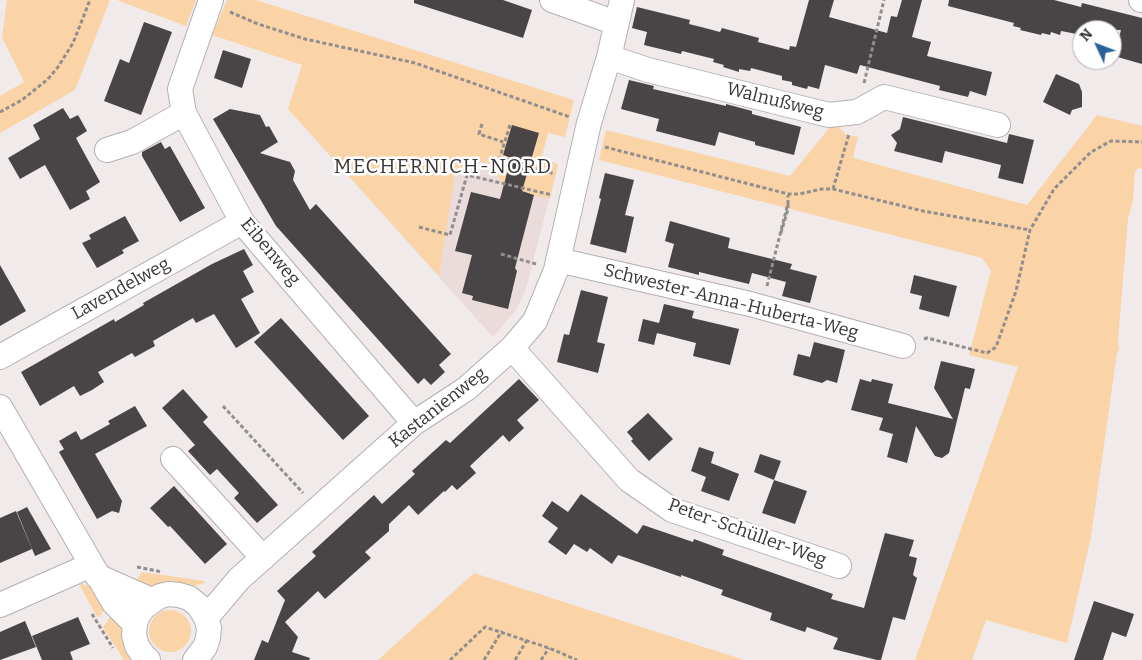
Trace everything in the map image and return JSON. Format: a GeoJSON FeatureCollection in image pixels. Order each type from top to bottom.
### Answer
{"type":"FeatureCollection","features":[{"type":"Feature","properties":{"kind":"street"},"geometry":{"type":"LineString","coordinates":[[552,0],[616,23]]}},
{"type":"Feature","properties":{"kind":"street","name":"Kastanienweg"},"geometry":{"type":"LineString","coordinates":[[206,618],[239,579],[414,422],[466,389],[512,348],[535,321],[557,265],[587,132],[609,57],[622,0]]}},
{"type":"Feature","properties":{"kind":"street","name":"Eibenweg"},"geometry":{"type":"LineString","coordinates":[[210,2],[180,89],[184,113],[242,222],[414,422]]}},
{"type":"Feature","properties":{"kind":"street","name":"Walnußweg"},"geometry":{"type":"LineString","coordinates":[[609,57],[648,70],[829,116],[857,112],[884,97],[998,125]]}},
{"type":"Feature","properties":{"kind":"street"},"geometry":{"type":"LineString","coordinates":[[107,150],[132,142],[184,113]]}},
{"type":"Feature","properties":{"kind":"street","name":"Lavendelweg"},"geometry":{"type":"LineString","coordinates":[[0,357],[242,222]]}},
{"type":"Feature","properties":{"kind":"street","name":"Schwester-Anna-Huberta-Weg"},"geometry":{"type":"LineString","coordinates":[[557,265],[750,304],[903,346]]}},
{"type":"Feature","properties":{"kind":"street","name":"Peter-Schüller-Weg"},"geometry":{"type":"LineString","coordinates":[[512,348],[629,480],[672,510],[839,566]]}},
{"type":"Feature","properties":{"kind":"street"},"geometry":{"type":"LineString","coordinates":[[0,408],[114,603],[135,624]]}},
{"type":"Feature","properties":{"kind":"street"},"geometry":{"type":"LineString","coordinates":[[173,459],[263,558]]}},
{"type":"Feature","properties":{"kind":"street"},"geometry":{"type":"LineString","coordinates":[[0,605],[94,570],[151,600],[138,615],[134,635],[137,646],[148,660]]}},
{"type":"Feature","properties":{"kind":"street","name":"Kastanienweg"},"geometry":{"type":"LineString","coordinates":[[151,600],[170,594],[188,598],[239,579]]}},
{"type":"Feature","properties":{"kind":"street"},"geometry":{"type":"LineString","coordinates":[[188,598],[199,606],[206,618],[208,628],[208,638],[205,647],[195,660]]}},
{"type":"Feature","properties":{"kind":"path"},"geometry":{"type":"LineString","coordinates":[[0,112],[22,100],[48,79],[58,67],[73,43],[90,0]]}},
{"type":"Feature","properties":{"kind":"path"},"geometry":{"type":"LineString","coordinates":[[864,81],[884,0]]}},
{"type":"Feature","properties":{"kind":"path"},"geometry":{"type":"LineString","coordinates":[[210,2],[258,24],[305,39],[415,64],[587,132],[603,147],[788,194],[833,189],[923,212],[1030,230]]}},
{"type":"Feature","properties":{"kind":"path"},"geometry":{"type":"LineString","coordinates":[[482,124],[479,134],[504,142]]}},
{"type":"Feature","properties":{"kind":"path"},"geometry":{"type":"LineString","coordinates":[[510,125],[500,158],[555,174],[559,169],[578,174]]}},
{"type":"Feature","properties":{"kind":"path"},"geometry":{"type":"LineString","coordinates":[[833,189],[849,134]]}},
{"type":"Feature","properties":{"kind":"path"},"geometry":{"type":"LineString","coordinates":[[903,346],[927,338],[987,353],[996,347],[1016,291],[1030,230],[1054,189],[1091,152],[1111,141],[1142,142]]}},
{"type":"Feature","properties":{"kind":"path"},"geometry":{"type":"LineString","coordinates":[[419,227],[450,235],[467,175],[572,200]]}},
{"type":"Feature","properties":{"kind":"path"},"geometry":{"type":"LineString","coordinates":[[750,304],[766,289],[779,238],[784,227],[788,208],[788,194]]}},
{"type":"Feature","properties":{"kind":"path"},"geometry":{"type":"LineString","coordinates":[[501,254],[557,265]]}},
{"type":"Feature","properties":{"kind":"path"},"geometry":{"type":"LineString","coordinates":[[223,406],[305,495]]}},
{"type":"Feature","properties":{"kind":"path"},"geometry":{"type":"LineString","coordinates":[[129,566],[167,573]]}},
{"type":"Feature","properties":{"kind":"path"},"geometry":{"type":"LineString","coordinates":[[450,660],[485,627],[502,631],[577,660]]}},
{"type":"Feature","properties":{"kind":"path"},"geometry":{"type":"LineString","coordinates":[[484,660],[502,631]]}},
{"type":"Feature","properties":{"kind":"path"},"geometry":{"type":"LineString","coordinates":[[515,660],[527,640]]}},
{"type":"Feature","properties":{"kind":"path"},"geometry":{"type":"LineString","coordinates":[[541,660],[549,648]]}},
{"type":"Feature","properties":{"kind":"shaded area"},"geometry":{"type":"Polygon","coordinates":[[[7,0],[110,0],[75,90],[0,133],[0,96],[24,82],[2,37],[7,0]]]}},
{"type":"Feature","properties":{"kind":"shaded area"},"geometry":{"type":"Polygon","coordinates":[[[117,0],[196,0],[186,26],[117,0]]]}},
{"type":"Feature","properties":{"kind":"shaded area"},"geometry":{"type":"Polygon","coordinates":[[[227,0],[256,0],[574,100],[565,137],[548,133],[541,159],[558,164],[550,199],[503,187],[493,166],[477,160],[455,173],[439,276],[288,109],[302,65],[212,35],[227,0]]]}},
{"type":"Feature","properties":{"kind":"shaded area"},"geometry":{"type":"Polygon","coordinates":[[[302,65],[565,137],[548,133],[541,159],[558,164],[525,292],[516,310],[493,337],[288,109],[302,65]]]}},
{"type":"Feature","properties":{"kind":"shaded area"},"geometry":{"type":"Polygon","coordinates":[[[1097,115],[1142,126],[1142,169],[1138,168],[1135,172],[1133,200],[1128,219],[1118,341],[1119,349],[1091,537],[1067,643],[986,620],[972,660],[915,660],[1018,367],[969,355],[991,271],[982,258],[599,160],[606,130],[790,176],[834,122],[845,134],[858,137],[853,158],[1027,205],[1097,115]]]}},
{"type":"Feature","properties":{"kind":"shaded area"},"geometry":{"type":"Polygon","coordinates":[[[142,572],[204,581],[205,583],[190,587],[150,589],[133,585],[142,572]]]}},
{"type":"Feature","properties":{"kind":"shaded area"},"geometry":{"type":"Polygon","coordinates":[[[474,573],[744,660],[378,660],[474,573]]]}},
{"type":"Feature","properties":{"kind":"shaded area"},"geometry":{"type":"Polygon","coordinates":[[[79,584],[87,585],[94,589],[107,606],[100,616],[96,615],[79,584]]]}},
{"type":"Feature","properties":{"kind":"shaded area"},"geometry":{"type":"Polygon","coordinates":[[[174,610],[182,613],[188,619],[191,631],[188,643],[182,649],[166,652],[158,649],[152,643],[149,627],[152,619],[158,613],[174,610]]]}},
{"type":"Feature","properties":{"kind":"shaded area"},"geometry":{"type":"Polygon","coordinates":[[[114,612],[118,617],[135,660],[124,660],[103,627],[114,612]]]}},
{"type":"Feature","properties":{"kind":"building"},"geometry":{"type":"Polygon","coordinates":[[[414,0],[503,0],[532,10],[523,38],[414,3],[414,0]]]}},
{"type":"Feature","properties":{"kind":"building"},"geometry":{"type":"Polygon","coordinates":[[[809,0],[834,0],[829,17],[887,33],[891,16],[897,17],[902,0],[922,0],[912,37],[931,42],[927,56],[992,72],[986,96],[970,91],[968,97],[939,90],[940,86],[860,65],[857,74],[825,65],[819,89],[808,86],[807,89],[792,85],[792,82],[782,80],[782,76],[751,68],[750,71],[739,69],[739,72],[713,62],[714,59],[682,51],[681,54],[644,45],[647,32],[632,28],[637,7],[690,20],[689,24],[720,32],[722,28],[759,38],[758,42],[789,50],[790,46],[796,47],[809,0]]]}},
{"type":"Feature","properties":{"kind":"building"},"geometry":{"type":"Polygon","coordinates":[[[949,0],[1054,0],[1081,7],[1082,3],[1142,18],[1142,64],[1122,58],[1122,20],[1072,20],[1072,33],[1061,31],[1060,35],[1051,32],[1050,35],[1042,33],[1041,35],[1020,30],[1021,28],[1013,26],[1014,23],[948,6],[949,0]]]}},
{"type":"Feature","properties":{"kind":"building"},"geometry":{"type":"Polygon","coordinates":[[[144,22],[172,32],[141,115],[104,101],[120,59],[129,63],[144,22]]]}},
{"type":"Feature","properties":{"kind":"building"},"geometry":{"type":"Polygon","coordinates":[[[223,50],[251,59],[242,88],[214,78],[223,50]]]}},
{"type":"Feature","properties":{"kind":"building"},"geometry":{"type":"Polygon","coordinates":[[[1056,74],[1079,84],[1082,92],[1082,107],[1072,110],[1070,115],[1043,102],[1056,74]]]}},
{"type":"Feature","properties":{"kind":"building"},"geometry":{"type":"Polygon","coordinates":[[[629,80],[654,86],[653,89],[752,111],[752,114],[801,127],[794,155],[755,145],[755,142],[719,132],[715,146],[656,131],[659,119],[621,109],[629,80]]]}},
{"type":"Feature","properties":{"kind":"building"},"geometry":{"type":"Polygon","coordinates":[[[63,108],[70,119],[78,115],[87,131],[76,138],[100,182],[86,191],[90,199],[70,210],[45,165],[20,179],[8,158],[40,139],[33,125],[63,108]]]}},
{"type":"Feature","properties":{"kind":"building"},"geometry":{"type":"Polygon","coordinates":[[[230,109],[260,115],[266,127],[269,126],[278,142],[260,153],[290,162],[295,171],[293,180],[310,210],[316,204],[451,354],[439,365],[445,372],[431,385],[424,378],[418,384],[276,226],[213,119],[230,109]]]}},
{"type":"Feature","properties":{"kind":"building"},"geometry":{"type":"Polygon","coordinates":[[[903,117],[1007,143],[1009,134],[1034,140],[1023,184],[998,178],[1001,165],[945,151],[942,163],[894,151],[897,143],[891,135],[900,129],[903,117]]]}},
{"type":"Feature","properties":{"kind":"building"},"geometry":{"type":"Polygon","coordinates":[[[512,125],[539,133],[522,191],[534,195],[515,268],[517,271],[508,309],[472,300],[473,296],[462,293],[472,255],[455,251],[471,192],[500,199],[511,158],[503,155],[512,125]]]}},
{"type":"Feature","properties":{"kind":"building"},"geometry":{"type":"Polygon","coordinates":[[[161,142],[165,149],[170,146],[205,208],[180,222],[142,156],[142,152],[161,142]]]}},
{"type":"Feature","properties":{"kind":"building"},"geometry":{"type":"Polygon","coordinates":[[[605,173],[634,180],[625,215],[634,217],[626,253],[590,244],[605,173]]]}},
{"type":"Feature","properties":{"kind":"building"},"geometry":{"type":"Polygon","coordinates":[[[125,216],[139,241],[122,250],[124,253],[97,268],[82,243],[91,239],[89,235],[125,216]]]}},
{"type":"Feature","properties":{"kind":"building"},"geometry":{"type":"Polygon","coordinates":[[[670,221],[730,238],[728,248],[792,264],[790,269],[817,276],[810,303],[782,296],[786,282],[752,273],[749,284],[668,267],[674,244],[665,241],[670,221]]]}},
{"type":"Feature","properties":{"kind":"building"},"geometry":{"type":"Polygon","coordinates":[[[244,249],[253,265],[243,271],[254,292],[241,299],[260,333],[236,348],[214,314],[196,323],[193,318],[153,341],[155,346],[135,357],[132,353],[98,372],[104,382],[92,390],[80,396],[74,386],[40,406],[21,372],[114,319],[115,322],[144,305],[143,303],[212,264],[244,249]]]}},
{"type":"Feature","properties":{"kind":"building"},"geometry":{"type":"Polygon","coordinates":[[[0,265],[26,311],[0,326],[0,265]]]}},
{"type":"Feature","properties":{"kind":"building"},"geometry":{"type":"Polygon","coordinates":[[[914,275],[957,286],[949,317],[919,309],[922,296],[910,293],[914,275]]]}},
{"type":"Feature","properties":{"kind":"building"},"geometry":{"type":"Polygon","coordinates":[[[581,290],[608,297],[597,342],[605,344],[598,373],[557,362],[564,334],[569,335],[581,290]]]}},
{"type":"Feature","properties":{"kind":"building"},"geometry":{"type":"Polygon","coordinates":[[[664,304],[694,311],[692,318],[739,329],[730,365],[693,356],[696,343],[657,333],[654,345],[638,341],[643,319],[659,323],[664,304]]]}},
{"type":"Feature","properties":{"kind":"building"},"geometry":{"type":"Polygon","coordinates":[[[281,318],[369,416],[343,440],[254,342],[281,318]]]}},
{"type":"Feature","properties":{"kind":"building"},"geometry":{"type":"Polygon","coordinates":[[[814,342],[845,350],[837,383],[827,380],[822,383],[793,375],[798,354],[810,357],[814,342]]]}},
{"type":"Feature","properties":{"kind":"building"},"geometry":{"type":"Polygon","coordinates":[[[941,361],[975,369],[970,389],[965,388],[949,453],[942,458],[935,456],[916,426],[907,463],[887,457],[893,434],[879,430],[883,418],[851,410],[860,379],[871,382],[872,379],[893,384],[888,403],[953,419],[934,388],[941,361]]]}},
{"type":"Feature","properties":{"kind":"building"},"geometry":{"type":"Polygon","coordinates":[[[519,379],[539,400],[517,420],[524,428],[509,442],[503,435],[470,466],[476,473],[457,490],[452,485],[418,515],[409,505],[389,524],[389,531],[365,552],[371,558],[325,599],[318,591],[285,622],[298,637],[292,652],[310,658],[309,660],[254,660],[262,640],[268,643],[285,600],[277,591],[316,556],[312,552],[374,495],[382,504],[415,474],[412,471],[446,440],[450,443],[519,379]]]}},
{"type":"Feature","properties":{"kind":"building"},"geometry":{"type":"Polygon","coordinates":[[[183,389],[208,417],[203,422],[278,505],[257,523],[234,498],[239,493],[217,469],[210,475],[188,451],[195,445],[162,408],[183,389]]]}},
{"type":"Feature","properties":{"kind":"building"},"geometry":{"type":"Polygon","coordinates":[[[135,406],[147,426],[95,454],[122,501],[119,513],[112,511],[97,519],[59,452],[64,449],[59,441],[76,431],[81,440],[110,424],[108,421],[135,406]]]}},
{"type":"Feature","properties":{"kind":"building"},"geometry":{"type":"Polygon","coordinates":[[[648,413],[673,439],[649,461],[631,441],[633,439],[627,432],[648,413]]]}},
{"type":"Feature","properties":{"kind":"building"},"geometry":{"type":"Polygon","coordinates":[[[699,447],[714,452],[711,463],[739,474],[729,501],[701,491],[706,477],[691,471],[699,447]]]}},
{"type":"Feature","properties":{"kind":"building"},"geometry":{"type":"Polygon","coordinates":[[[760,454],[781,461],[774,480],[754,472],[760,454]]]}},
{"type":"Feature","properties":{"kind":"building"},"geometry":{"type":"Polygon","coordinates":[[[774,480],[807,491],[795,524],[762,513],[774,480]]]}},
{"type":"Feature","properties":{"kind":"building"},"geometry":{"type":"Polygon","coordinates":[[[174,486],[227,544],[205,564],[170,526],[168,527],[150,508],[174,486]]]}},
{"type":"Feature","properties":{"kind":"building"},"geometry":{"type":"Polygon","coordinates":[[[581,494],[637,534],[643,525],[693,542],[694,539],[724,550],[722,555],[833,594],[831,599],[864,608],[885,533],[914,540],[909,556],[917,558],[913,575],[917,578],[905,620],[893,617],[881,660],[877,660],[833,649],[838,638],[807,627],[805,632],[770,620],[772,613],[721,595],[723,590],[681,575],[681,577],[618,555],[612,564],[590,548],[587,552],[574,544],[566,555],[548,542],[558,528],[542,516],[552,501],[568,512],[581,494]]]}},
{"type":"Feature","properties":{"kind":"building"},"geometry":{"type":"Polygon","coordinates":[[[27,507],[51,549],[35,556],[17,512],[27,507]]]}},
{"type":"Feature","properties":{"kind":"building"},"geometry":{"type":"Polygon","coordinates":[[[16,511],[32,549],[0,563],[0,518],[16,511]]]}},
{"type":"Feature","properties":{"kind":"building"},"geometry":{"type":"Polygon","coordinates":[[[1094,601],[1134,614],[1126,637],[1112,632],[1103,660],[1074,660],[1094,601]]]}},
{"type":"Feature","properties":{"kind":"building"},"geometry":{"type":"Polygon","coordinates":[[[78,617],[90,644],[70,652],[73,660],[42,660],[32,636],[78,617]]]}},
{"type":"Feature","properties":{"kind":"building"},"geometry":{"type":"Polygon","coordinates":[[[25,621],[36,647],[0,660],[0,632],[25,621]]]}},
{"type":"Feature","properties":{"kind":"district","name":"MECHERNICH-NORD"},"geometry":{"type":"Point","coordinates":[443,167]}}]}
